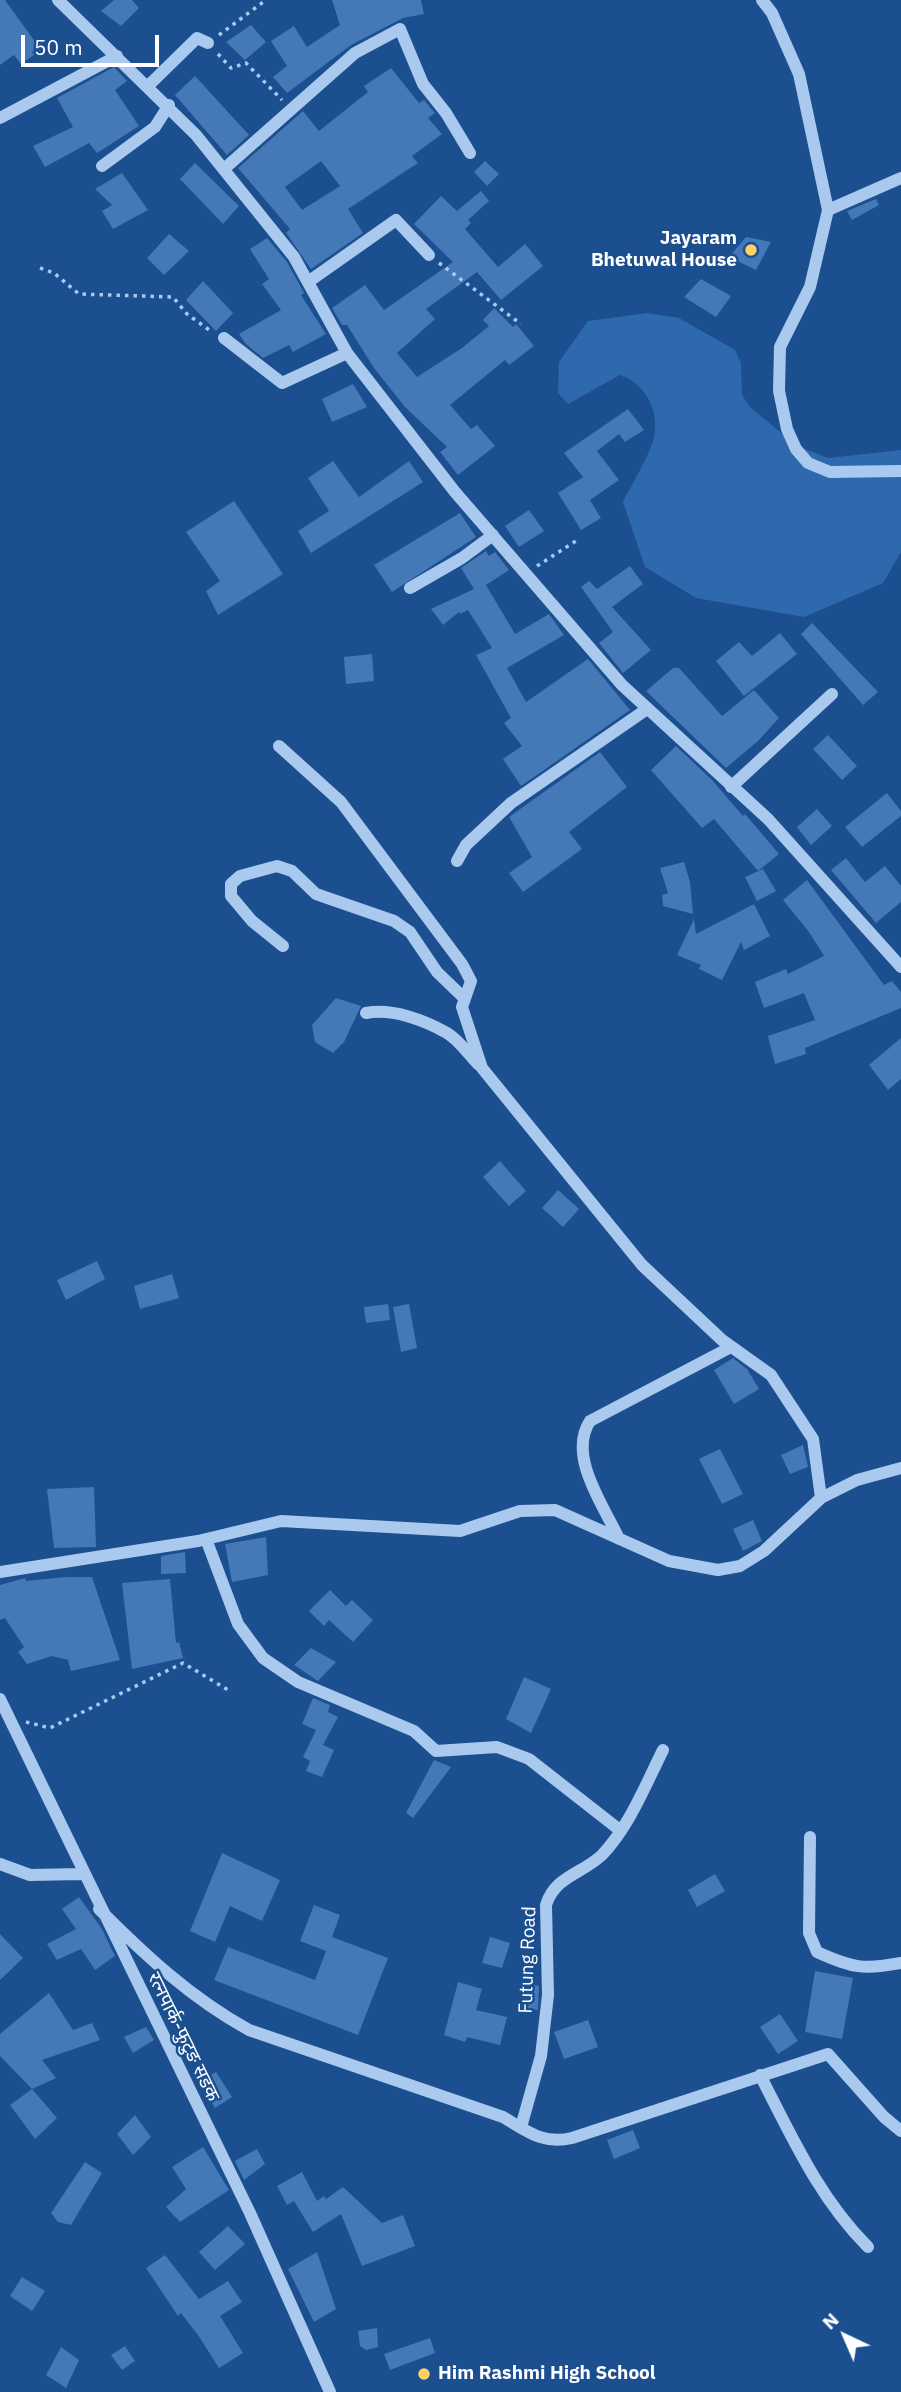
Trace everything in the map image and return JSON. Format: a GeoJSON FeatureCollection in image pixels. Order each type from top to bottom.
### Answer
{"type":"FeatureCollection","features":[{"type":"Feature","properties":{"kind":"street"},"geometry":{"type":"LineString","coordinates":[[58,0],[169,105],[224,169],[294,257],[347,353],[493,535],[622,685],[768,820],[901,967]]}},
{"type":"Feature","properties":{"kind":"street"},"geometry":{"type":"LineString","coordinates":[[762,0],[772,13],[799,74],[828,210],[810,287],[780,347],[779,391],[787,429],[796,449],[808,463],[830,472],[901,471]]}},
{"type":"Feature","properties":{"kind":"street"},"geometry":{"type":"LineString","coordinates":[[224,169],[355,53],[400,29],[423,84],[446,113],[470,153]]}},
{"type":"Feature","properties":{"kind":"street"},"geometry":{"type":"LineString","coordinates":[[147,87],[197,38],[208,43]]}},
{"type":"Feature","properties":{"kind":"street"},"geometry":{"type":"LineString","coordinates":[[0,118],[117,57]]}},
{"type":"Feature","properties":{"kind":"street"},"geometry":{"type":"LineString","coordinates":[[102,166],[155,127],[169,105]]}},
{"type":"Feature","properties":{"kind":"street"},"geometry":{"type":"LineString","coordinates":[[828,210],[901,178]]}},
{"type":"Feature","properties":{"kind":"street"},"geometry":{"type":"LineString","coordinates":[[308,282],[396,220],[429,255]]}},
{"type":"Feature","properties":{"kind":"street"},"geometry":{"type":"LineString","coordinates":[[223,338],[282,383],[347,353]]}},
{"type":"Feature","properties":{"kind":"street"},"geometry":{"type":"LineString","coordinates":[[410,588],[461,558],[493,535]]}},
{"type":"Feature","properties":{"kind":"street"},"geometry":{"type":"LineString","coordinates":[[731,787],[832,694]]}},
{"type":"Feature","properties":{"kind":"street"},"geometry":{"type":"LineString","coordinates":[[457,861],[466,845],[511,803],[647,709]]}},
{"type":"Feature","properties":{"kind":"street"},"geometry":{"type":"LineString","coordinates":[[279,746],[341,802],[463,964],[471,981],[463,997],[462,1007],[482,1068]]}},
{"type":"Feature","properties":{"kind":"street"},"geometry":{"type":"LineString","coordinates":[[283,946],[252,920],[231,896],[231,884],[240,876],[277,866],[292,871],[316,894],[394,921],[410,932],[438,972],[463,997]]}},
{"type":"Feature","properties":{"kind":"street"},"geometry":{"type":"LineString","coordinates":[[366,1013],[380,1010],[404,1016],[449,1034],[482,1068],[642,1265],[731,1347],[772,1375],[813,1439],[821,1498]]}},
{"type":"Feature","properties":{"kind":"street"},"geometry":{"type":"LineString","coordinates":[[619,1539],[583,1461],[583,1431],[590,1420],[731,1347]]}},
{"type":"Feature","properties":{"kind":"street"},"geometry":{"type":"LineString","coordinates":[[0,1572],[206,1539],[282,1521],[460,1531],[520,1511],[555,1510],[669,1561],[718,1570],[740,1566],[764,1550],[821,1498],[857,1480],[901,1468]]}},
{"type":"Feature","properties":{"kind":"street"},"geometry":{"type":"LineString","coordinates":[[206,1539],[238,1624],[263,1658],[298,1682],[405,1726],[436,1751],[497,1747],[529,1759],[621,1831]]}},
{"type":"Feature","properties":{"kind":"street","name":"रत्नपार्क-फुटुङ सडक"},"geometry":{"type":"LineString","coordinates":[[0,1699],[99,1909],[250,2213],[330,2392]]}},
{"type":"Feature","properties":{"kind":"street","name":"Futung Road"},"geometry":{"type":"LineString","coordinates":[[521,2127],[541,2056],[548,1995],[546,1905],[550,1892],[557,1884],[600,1856],[621,1831],[630,1819],[663,1750]]}},
{"type":"Feature","properties":{"kind":"street"},"geometry":{"type":"LineString","coordinates":[[810,1837],[809,1933],[817,1952],[838,1962],[867,1969],[901,1964]]}},
{"type":"Feature","properties":{"kind":"street"},"geometry":{"type":"LineString","coordinates":[[0,1864],[30,1875],[82,1874]]}},
{"type":"Feature","properties":{"kind":"street"},"geometry":{"type":"LineString","coordinates":[[99,1909],[154,1965],[210,2008],[249,2031],[503,2117],[540,2140],[556,2142],[828,2054],[884,2117],[901,2131]]}},
{"type":"Feature","properties":{"kind":"street"},"geometry":{"type":"LineString","coordinates":[[760,2076],[815,2179],[840,2219],[868,2247]]}},
{"type":"Feature","properties":{"kind":"path"},"geometry":{"type":"LineString","coordinates":[[266,0],[208,43],[231,68],[246,63],[291,109]]}},
{"type":"Feature","properties":{"kind":"path"},"geometry":{"type":"LineString","coordinates":[[429,255],[521,324]]}},
{"type":"Feature","properties":{"kind":"path"},"geometry":{"type":"LineString","coordinates":[[40,268],[54,273],[79,294],[173,297],[187,314],[223,338]]}},
{"type":"Feature","properties":{"kind":"path"},"geometry":{"type":"LineString","coordinates":[[526,573],[579,539]]}},
{"type":"Feature","properties":{"kind":"path"},"geometry":{"type":"LineString","coordinates":[[7,1716],[50,1728],[183,1662],[228,1690]]}},
{"type":"Feature","properties":{"kind":"shaded area"},"geometry":{"type":"Polygon","coordinates":[[[647,313],[679,318],[735,350],[741,363],[742,395],[750,407],[797,446],[828,458],[901,450],[901,552],[883,583],[804,617],[696,598],[645,567],[623,502],[654,439],[655,422],[651,404],[636,384],[620,375],[568,404],[558,393],[559,362],[588,321],[647,313]]]}},
{"type":"Feature","properties":{"kind":"building"},"geometry":{"type":"Polygon","coordinates":[[[0,0],[5,0],[41,50],[21,64],[14,55],[0,65],[0,0]]]}},
{"type":"Feature","properties":{"kind":"building"},"geometry":{"type":"Polygon","coordinates":[[[114,0],[132,0],[139,8],[121,26],[101,11],[114,0]]]}},
{"type":"Feature","properties":{"kind":"building"},"geometry":{"type":"Polygon","coordinates":[[[332,0],[421,0],[424,14],[403,18],[351,45],[287,93],[273,77],[287,66],[271,41],[294,26],[307,47],[340,25],[332,0]]]}},
{"type":"Feature","properties":{"kind":"building"},"geometry":{"type":"Polygon","coordinates":[[[251,25],[266,42],[245,60],[226,42],[251,25]]]}},
{"type":"Feature","properties":{"kind":"building"},"geometry":{"type":"Polygon","coordinates":[[[114,67],[127,81],[115,90],[139,126],[97,153],[89,143],[45,167],[33,146],[73,127],[57,98],[114,67]]]}},
{"type":"Feature","properties":{"kind":"building"},"geometry":{"type":"Polygon","coordinates":[[[391,68],[419,103],[424,100],[435,113],[428,118],[442,134],[412,156],[418,163],[348,209],[363,233],[311,269],[286,233],[290,229],[238,168],[303,111],[319,131],[368,92],[364,86],[391,68]],[[321,161],[285,187],[302,210],[340,186],[321,161]]]}},
{"type":"Feature","properties":{"kind":"building"},"geometry":{"type":"Polygon","coordinates":[[[195,76],[249,135],[227,155],[175,95],[195,76]]]}},
{"type":"Feature","properties":{"kind":"building"},"geometry":{"type":"Polygon","coordinates":[[[485,161],[499,174],[487,186],[474,172],[485,161]]]}},
{"type":"Feature","properties":{"kind":"building"},"geometry":{"type":"Polygon","coordinates":[[[195,163],[239,206],[223,224],[180,179],[195,163]]]}},
{"type":"Feature","properties":{"kind":"building"},"geometry":{"type":"Polygon","coordinates":[[[122,173],[148,210],[113,229],[102,211],[112,205],[95,189],[122,173]]]}},
{"type":"Feature","properties":{"kind":"building"},"geometry":{"type":"Polygon","coordinates":[[[481,191],[489,201],[468,220],[471,223],[465,229],[498,267],[525,244],[543,266],[501,300],[477,272],[426,309],[435,319],[397,353],[417,377],[462,348],[489,326],[483,320],[494,308],[513,327],[516,324],[534,346],[509,365],[505,360],[450,405],[471,429],[477,425],[495,446],[458,475],[440,452],[447,447],[405,407],[332,308],[365,285],[384,310],[453,262],[414,224],[441,196],[457,211],[481,191]]]}},
{"type":"Feature","properties":{"kind":"building"},"geometry":{"type":"Polygon","coordinates":[[[876,199],[879,205],[852,220],[847,211],[876,199]]]}},
{"type":"Feature","properties":{"kind":"building"},"geometry":{"type":"Polygon","coordinates":[[[169,234],[189,251],[164,275],[147,258],[169,234]]]}},
{"type":"Feature","properties":{"kind":"building","name":"Jayaram Bhetuwal House"},"geometry":{"type":"Polygon","coordinates":[[[746,237],[771,242],[756,270],[729,257],[746,237]]]}},
{"type":"Feature","properties":{"kind":"building"},"geometry":{"type":"Polygon","coordinates":[[[267,238],[287,262],[304,293],[301,295],[326,334],[293,352],[289,345],[263,358],[246,344],[239,334],[281,310],[262,284],[269,279],[250,249],[267,238]]]}},
{"type":"Feature","properties":{"kind":"building"},"geometry":{"type":"Polygon","coordinates":[[[701,279],[731,296],[716,317],[684,297],[701,279]]]}},
{"type":"Feature","properties":{"kind":"building"},"geometry":{"type":"Polygon","coordinates":[[[203,281],[233,313],[216,331],[186,300],[203,281]]]}},
{"type":"Feature","properties":{"kind":"building"},"geometry":{"type":"Polygon","coordinates":[[[353,384],[367,407],[332,422],[322,399],[353,384]]]}},
{"type":"Feature","properties":{"kind":"building"},"geometry":{"type":"Polygon","coordinates":[[[628,409],[644,430],[625,442],[619,434],[597,451],[619,480],[590,500],[601,518],[581,530],[558,493],[583,477],[564,453],[628,409]]]}},
{"type":"Feature","properties":{"kind":"building"},"geometry":{"type":"Polygon","coordinates":[[[333,461],[359,497],[409,461],[423,482],[311,553],[298,531],[329,511],[308,478],[333,461]]]}},
{"type":"Feature","properties":{"kind":"building"},"geometry":{"type":"Polygon","coordinates":[[[234,501],[283,574],[218,615],[206,591],[220,581],[186,532],[234,501]]]}},
{"type":"Feature","properties":{"kind":"building"},"geometry":{"type":"Polygon","coordinates":[[[529,510],[544,531],[519,547],[505,526],[529,510]]]}},
{"type":"Feature","properties":{"kind":"building"},"geometry":{"type":"Polygon","coordinates":[[[460,513],[476,537],[392,592],[374,565],[460,513]]]}},
{"type":"Feature","properties":{"kind":"building"},"geometry":{"type":"Polygon","coordinates":[[[486,551],[489,556],[495,552],[509,570],[486,585],[515,634],[549,614],[564,635],[507,668],[526,702],[588,659],[630,710],[521,786],[503,759],[522,746],[504,723],[511,718],[476,655],[492,648],[468,610],[460,614],[459,612],[443,625],[431,609],[474,589],[461,568],[486,551]]]}},
{"type":"Feature","properties":{"kind":"building"},"geometry":{"type":"Polygon","coordinates":[[[630,566],[643,584],[612,607],[651,650],[623,673],[599,643],[613,632],[581,587],[589,581],[597,589],[630,566]]]}},
{"type":"Feature","properties":{"kind":"building"},"geometry":{"type":"Polygon","coordinates":[[[812,623],[878,692],[863,705],[801,634],[812,623]]]}},
{"type":"Feature","properties":{"kind":"building"},"geometry":{"type":"Polygon","coordinates":[[[780,633],[797,654],[744,696],[716,661],[739,642],[752,656],[780,633]]]}},
{"type":"Feature","properties":{"kind":"building"},"geometry":{"type":"Polygon","coordinates":[[[372,654],[374,681],[346,684],[344,657],[372,654]]]}},
{"type":"Feature","properties":{"kind":"building"},"geometry":{"type":"Polygon","coordinates":[[[673,668],[679,668],[722,716],[754,690],[779,718],[758,741],[726,768],[646,691],[673,668]]]}},
{"type":"Feature","properties":{"kind":"building"},"geometry":{"type":"Polygon","coordinates":[[[828,735],[857,766],[842,780],[813,749],[828,735]]]}},
{"type":"Feature","properties":{"kind":"building"},"geometry":{"type":"Polygon","coordinates":[[[676,746],[712,780],[743,816],[745,814],[779,854],[758,871],[714,819],[702,828],[651,770],[676,746]]]}},
{"type":"Feature","properties":{"kind":"building"},"geometry":{"type":"Polygon","coordinates":[[[600,752],[627,787],[569,832],[582,849],[523,892],[509,873],[532,857],[509,817],[600,752]]]}},
{"type":"Feature","properties":{"kind":"building"},"geometry":{"type":"Polygon","coordinates":[[[887,793],[901,811],[901,816],[862,847],[845,827],[887,793]]]}},
{"type":"Feature","properties":{"kind":"building"},"geometry":{"type":"Polygon","coordinates":[[[817,809],[832,826],[811,845],[797,827],[817,809]]]}},
{"type":"Feature","properties":{"kind":"building"},"geometry":{"type":"Polygon","coordinates":[[[846,858],[865,882],[885,866],[901,886],[901,902],[876,923],[831,870],[846,858]]]}},
{"type":"Feature","properties":{"kind":"building"},"geometry":{"type":"Polygon","coordinates":[[[684,862],[690,882],[693,914],[663,906],[662,895],[668,893],[660,868],[684,862]]]}},
{"type":"Feature","properties":{"kind":"building"},"geometry":{"type":"Polygon","coordinates":[[[763,869],[776,891],[757,901],[745,877],[763,869]]]}},
{"type":"Feature","properties":{"kind":"building"},"geometry":{"type":"Polygon","coordinates":[[[807,880],[884,985],[892,981],[901,992],[901,1008],[805,1048],[806,1054],[775,1064],[768,1036],[815,1020],[804,993],[764,1008],[755,982],[786,969],[788,974],[824,956],[783,900],[807,880]]]}},
{"type":"Feature","properties":{"kind":"building"},"geometry":{"type":"Polygon","coordinates":[[[754,904],[770,936],[744,950],[741,942],[722,980],[699,969],[701,965],[677,955],[694,919],[696,934],[754,904]]]}},
{"type":"Feature","properties":{"kind":"building"},"geometry":{"type":"Polygon","coordinates":[[[336,998],[361,1006],[344,1042],[333,1053],[315,1042],[312,1025],[336,998]]]}},
{"type":"Feature","properties":{"kind":"building"},"geometry":{"type":"Polygon","coordinates":[[[901,1038],[901,1079],[888,1090],[869,1065],[901,1038]]]}},
{"type":"Feature","properties":{"kind":"building"},"geometry":{"type":"Polygon","coordinates":[[[500,1161],[526,1191],[509,1206],[483,1177],[500,1161]]]}},
{"type":"Feature","properties":{"kind":"building"},"geometry":{"type":"Polygon","coordinates":[[[558,1190],[579,1209],[563,1227],[542,1208],[558,1190]]]}},
{"type":"Feature","properties":{"kind":"building"},"geometry":{"type":"Polygon","coordinates":[[[97,1261],[105,1279],[66,1300],[57,1280],[97,1261]]]}},
{"type":"Feature","properties":{"kind":"building"},"geometry":{"type":"Polygon","coordinates":[[[172,1274],[179,1298],[140,1309],[134,1286],[172,1274]]]}},
{"type":"Feature","properties":{"kind":"building"},"geometry":{"type":"Polygon","coordinates":[[[388,1304],[390,1320],[366,1323],[364,1307],[388,1304]]]}},
{"type":"Feature","properties":{"kind":"building"},"geometry":{"type":"Polygon","coordinates":[[[409,1304],[417,1348],[401,1352],[393,1307],[409,1304]]]}},
{"type":"Feature","properties":{"kind":"building"},"geometry":{"type":"Polygon","coordinates":[[[733,1358],[747,1369],[759,1389],[734,1404],[714,1370],[733,1358]]]}},
{"type":"Feature","properties":{"kind":"building"},"geometry":{"type":"Polygon","coordinates":[[[803,1445],[808,1467],[790,1474],[781,1455],[803,1445]]]}},
{"type":"Feature","properties":{"kind":"building"},"geometry":{"type":"Polygon","coordinates":[[[720,1449],[743,1494],[722,1504],[699,1459],[720,1449]]]}},
{"type":"Feature","properties":{"kind":"building"},"geometry":{"type":"Polygon","coordinates":[[[94,1487],[96,1547],[54,1548],[47,1489],[94,1487]]]}},
{"type":"Feature","properties":{"kind":"building"},"geometry":{"type":"Polygon","coordinates":[[[753,1520],[762,1541],[743,1551],[733,1529],[753,1520]]]}},
{"type":"Feature","properties":{"kind":"building"},"geometry":{"type":"Polygon","coordinates":[[[266,1537],[268,1575],[232,1582],[225,1544],[266,1537]]]}},
{"type":"Feature","properties":{"kind":"building"},"geometry":{"type":"Polygon","coordinates":[[[185,1552],[186,1573],[161,1574],[161,1556],[185,1552]]]}},
{"type":"Feature","properties":{"kind":"building"},"geometry":{"type":"Polygon","coordinates":[[[92,1577],[120,1660],[71,1671],[68,1660],[52,1656],[27,1664],[18,1652],[24,1647],[5,1618],[0,1620],[0,1585],[25,1578],[26,1581],[92,1577]]]}},
{"type":"Feature","properties":{"kind":"building"},"geometry":{"type":"Polygon","coordinates":[[[170,1579],[176,1643],[179,1642],[183,1658],[132,1669],[122,1583],[170,1579]]]}},
{"type":"Feature","properties":{"kind":"building"},"geometry":{"type":"Polygon","coordinates":[[[330,1590],[346,1606],[352,1600],[373,1620],[353,1642],[329,1620],[324,1626],[309,1611],[330,1590]]]}},
{"type":"Feature","properties":{"kind":"building"},"geometry":{"type":"Polygon","coordinates":[[[311,1648],[336,1662],[318,1681],[294,1665],[311,1648]]]}},
{"type":"Feature","properties":{"kind":"building"},"geometry":{"type":"Polygon","coordinates":[[[524,1677],[551,1689],[531,1733],[506,1719],[524,1677]]]}},
{"type":"Feature","properties":{"kind":"building"},"geometry":{"type":"Polygon","coordinates":[[[313,1698],[330,1705],[328,1712],[338,1717],[323,1745],[334,1750],[322,1777],[306,1771],[310,1761],[303,1757],[316,1730],[302,1724],[313,1698]]]}},
{"type":"Feature","properties":{"kind":"building"},"geometry":{"type":"Polygon","coordinates":[[[434,1760],[451,1767],[413,1818],[406,1813],[434,1760]]]}},
{"type":"Feature","properties":{"kind":"building"},"geometry":{"type":"Polygon","coordinates":[[[222,1853],[280,1880],[262,1921],[230,1906],[215,1942],[190,1931],[222,1853]]]}},
{"type":"Feature","properties":{"kind":"building"},"geometry":{"type":"Polygon","coordinates":[[[715,1874],[725,1891],[697,1907],[688,1890],[715,1874]]]}},
{"type":"Feature","properties":{"kind":"building"},"geometry":{"type":"Polygon","coordinates":[[[79,1897],[102,1929],[115,1956],[95,1970],[81,1949],[57,1960],[47,1944],[76,1929],[62,1909],[79,1897]]]}},
{"type":"Feature","properties":{"kind":"building"},"geometry":{"type":"Polygon","coordinates":[[[314,1905],[340,1915],[332,1937],[388,1958],[358,2035],[214,1980],[228,1947],[315,1980],[326,1951],[300,1941],[314,1905]]]}},
{"type":"Feature","properties":{"kind":"building"},"geometry":{"type":"Polygon","coordinates":[[[0,1934],[23,1958],[0,1980],[0,1934]]]}},
{"type":"Feature","properties":{"kind":"building"},"geometry":{"type":"Polygon","coordinates":[[[490,1937],[510,1943],[502,1968],[482,1963],[490,1937]]]}},
{"type":"Feature","properties":{"kind":"building"},"geometry":{"type":"Polygon","coordinates":[[[815,1971],[853,1978],[842,2039],[805,2032],[815,1971]]]}},
{"type":"Feature","properties":{"kind":"building"},"geometry":{"type":"Polygon","coordinates":[[[458,1982],[482,1989],[476,2010],[507,2017],[500,2045],[467,2037],[465,2042],[444,2035],[458,1982]]]}},
{"type":"Feature","properties":{"kind":"building"},"geometry":{"type":"Polygon","coordinates":[[[527,1984],[539,1986],[538,2010],[524,2008],[527,1984]]]}},
{"type":"Feature","properties":{"kind":"building"},"geometry":{"type":"Polygon","coordinates":[[[49,1993],[73,2030],[92,2023],[100,2040],[42,2060],[56,2078],[32,2089],[0,2056],[0,2034],[49,1993]]]}},
{"type":"Feature","properties":{"kind":"building"},"geometry":{"type":"Polygon","coordinates":[[[780,2014],[798,2041],[778,2054],[760,2027],[780,2014]]]}},
{"type":"Feature","properties":{"kind":"building"},"geometry":{"type":"Polygon","coordinates":[[[588,2020],[598,2047],[564,2059],[554,2032],[588,2020]]]}},
{"type":"Feature","properties":{"kind":"building"},"geometry":{"type":"Polygon","coordinates":[[[146,2027],[154,2040],[133,2053],[124,2037],[146,2027]]]}},
{"type":"Feature","properties":{"kind":"building"},"geometry":{"type":"Polygon","coordinates":[[[216,2072],[232,2097],[215,2108],[199,2082],[216,2072]]]}},
{"type":"Feature","properties":{"kind":"building"},"geometry":{"type":"Polygon","coordinates":[[[32,2089],[57,2118],[35,2139],[10,2105],[32,2089]]]}},
{"type":"Feature","properties":{"kind":"building"},"geometry":{"type":"Polygon","coordinates":[[[135,2115],[151,2137],[133,2155],[117,2134],[135,2115]]]}},
{"type":"Feature","properties":{"kind":"building"},"geometry":{"type":"Polygon","coordinates":[[[633,2130],[640,2148],[614,2159],[607,2140],[633,2130]]]}},
{"type":"Feature","properties":{"kind":"building"},"geometry":{"type":"Polygon","coordinates":[[[203,2147],[229,2190],[180,2222],[166,2207],[186,2189],[172,2167],[203,2147]]]}},
{"type":"Feature","properties":{"kind":"building"},"geometry":{"type":"Polygon","coordinates":[[[257,2149],[265,2164],[244,2180],[235,2161],[257,2149]]]}},
{"type":"Feature","properties":{"kind":"building"},"geometry":{"type":"Polygon","coordinates":[[[85,2162],[102,2173],[71,2225],[58,2222],[51,2213],[85,2162]]]}},
{"type":"Feature","properties":{"kind":"building"},"geometry":{"type":"Polygon","coordinates":[[[302,2172],[317,2201],[324,2196],[326,2199],[343,2187],[382,2223],[403,2215],[415,2246],[362,2266],[341,2214],[313,2232],[294,2201],[287,2205],[277,2186],[302,2172]]]}},
{"type":"Feature","properties":{"kind":"building"},"geometry":{"type":"Polygon","coordinates":[[[228,2226],[245,2244],[215,2270],[199,2252],[228,2226]]]}},
{"type":"Feature","properties":{"kind":"building"},"geometry":{"type":"Polygon","coordinates":[[[317,2252],[336,2309],[314,2322],[288,2269],[317,2252]]]}},
{"type":"Feature","properties":{"kind":"building"},"geometry":{"type":"Polygon","coordinates":[[[165,2255],[199,2299],[228,2281],[242,2302],[220,2316],[243,2353],[219,2368],[198,2335],[181,2313],[178,2316],[146,2268],[165,2255]]]}},
{"type":"Feature","properties":{"kind":"building"},"geometry":{"type":"Polygon","coordinates":[[[22,2277],[45,2291],[32,2311],[10,2296],[22,2277]]]}},
{"type":"Feature","properties":{"kind":"building"},"geometry":{"type":"Polygon","coordinates":[[[377,2328],[378,2347],[366,2350],[360,2346],[358,2331],[377,2328]]]}},
{"type":"Feature","properties":{"kind":"building"},"geometry":{"type":"Polygon","coordinates":[[[430,2338],[435,2353],[390,2370],[384,2354],[430,2338]]]}},
{"type":"Feature","properties":{"kind":"building"},"geometry":{"type":"Polygon","coordinates":[[[125,2346],[135,2361],[122,2370],[111,2355],[125,2346]]]}},
{"type":"Feature","properties":{"kind":"building"},"geometry":{"type":"Polygon","coordinates":[[[61,2347],[79,2360],[66,2388],[46,2375],[61,2347]]]}},
{"type":"Feature","properties":{"kind":"place","name":"Jayaram Bhetuwal House"},"geometry":{"type":"Point","coordinates":[751,250]}},
{"type":"Feature","properties":{"kind":"place","name":"Him Rashmi High School"},"geometry":{"type":"Point","coordinates":[424,2374]}}]}
